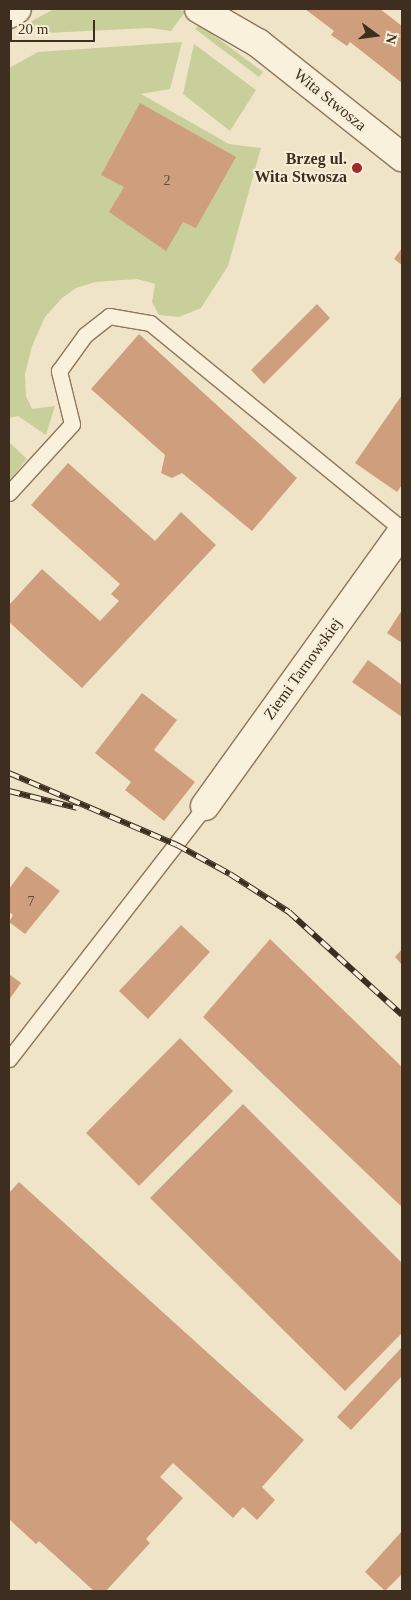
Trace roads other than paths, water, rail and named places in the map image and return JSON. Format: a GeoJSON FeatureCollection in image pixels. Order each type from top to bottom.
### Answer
{"type":"FeatureCollection","features":[{"type":"Feature","properties":{"kind":"street"},"geometry":{"type":"LineString","coordinates":[[9,14],[17,9]]}},
{"type":"Feature","properties":{"kind":"street","name":"Wita Stwosza"},"geometry":{"type":"LineString","coordinates":[[199,9],[258,43],[402,157]]}},
{"type":"Feature","properties":{"kind":"street","name":"Wita Stwosza"},"geometry":{"type":"LineString","coordinates":[[237,9],[258,43]]}},
{"type":"Feature","properties":{"kind":"street","name":"Ziemi Tarnowskiej"},"geometry":{"type":"LineString","coordinates":[[205,806],[402,531]]}},
{"type":"Feature","properties":{"kind":"lane"},"geometry":{"type":"LineString","coordinates":[[9,493],[72,424],[59,371],[84,335],[109,316],[150,323],[402,531]]}},
{"type":"Feature","properties":{"kind":"lane"},"geometry":{"type":"LineString","coordinates":[[9,1059],[205,806]]}},
{"type":"Feature","properties":{"kind":"railway"},"geometry":{"type":"LineString","coordinates":[[9,773],[177,845],[230,874],[289,912],[402,1015]]}},
{"type":"Feature","properties":{"kind":"railway"},"geometry":{"type":"LineString","coordinates":[[9,791],[77,808]]}},
{"type":"Feature","properties":{"kind":"place","name":"Brzeg ul. Wita Stwosza"},"geometry":{"type":"Point","coordinates":[357,168]}}]}
